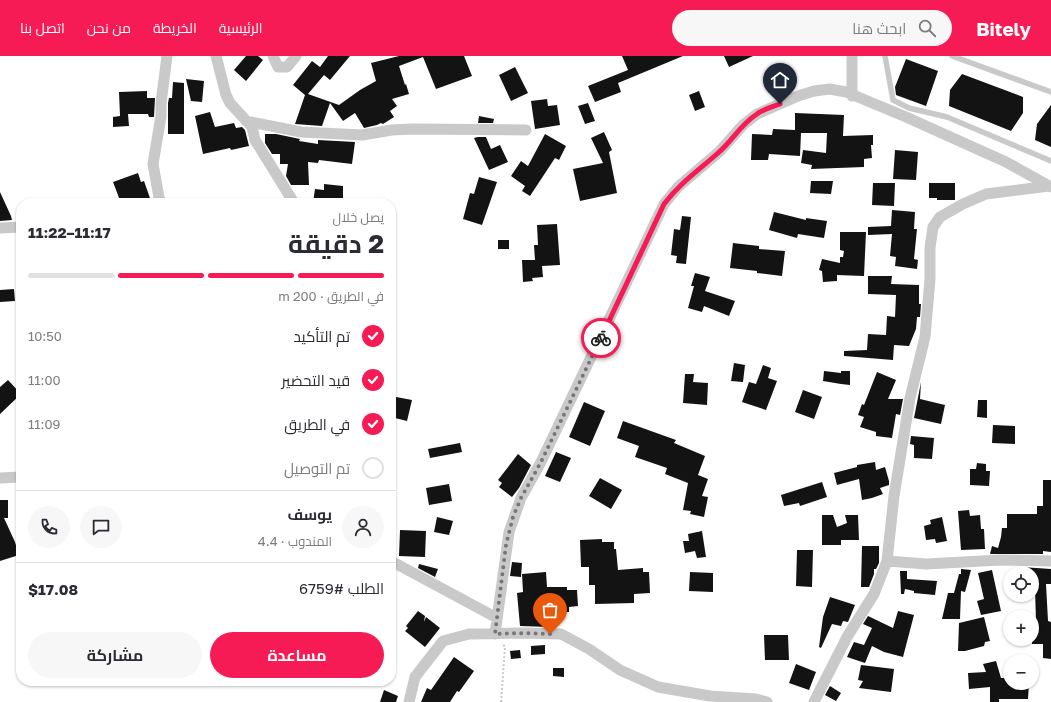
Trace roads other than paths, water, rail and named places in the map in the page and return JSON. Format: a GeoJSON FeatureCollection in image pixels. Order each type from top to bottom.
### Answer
{"type":"FeatureCollection","features":[{"type":"Feature","properties":{"kind":"street"},"geometry":{"type":"LineString","coordinates":[[159,198],[153,164],[167,56]]}},
{"type":"Feature","properties":{"kind":"street"},"geometry":{"type":"LineString","coordinates":[[216,56],[226,95],[230,103],[252,127],[255,140],[291,198]]}},
{"type":"Feature","properties":{"kind":"street"},"geometry":{"type":"LineString","coordinates":[[273,56],[278,67],[288,67],[296,56]]}},
{"type":"Feature","properties":{"kind":"street"},"geometry":{"type":"LineString","coordinates":[[852,56],[852,96]]}},
{"type":"Feature","properties":{"kind":"street"},"geometry":{"type":"LineString","coordinates":[[495,634],[508,532],[513,517],[521,498],[545,455],[664,204],[678,187],[720,151],[744,125],[757,114],[798,96],[814,91],[830,90],[846,92],[852,96],[906,117],[1006,162],[1050,186]]}},
{"type":"Feature","properties":{"kind":"street"},"geometry":{"type":"LineString","coordinates":[[246,121],[300,132],[362,135],[392,130],[412,129],[526,130]]}},
{"type":"Feature","properties":{"kind":"street"},"geometry":{"type":"LineString","coordinates":[[814,702],[847,637],[874,594],[887,561],[894,496],[910,398],[925,337],[930,279],[930,248],[933,228],[940,217],[963,204],[986,194],[1050,186]]}},
{"type":"Feature","properties":{"kind":"street"},"geometry":{"type":"LineString","coordinates":[[0,228],[16,227]]}},
{"type":"Feature","properties":{"kind":"street"},"geometry":{"type":"LineString","coordinates":[[0,478],[16,477]]}},
{"type":"Feature","properties":{"kind":"street"},"geometry":{"type":"LineString","coordinates":[[887,561],[926,564],[1002,560],[1051,561]]}},
{"type":"Feature","properties":{"kind":"street"},"geometry":{"type":"LineString","coordinates":[[396,564],[497,618]]}},
{"type":"Feature","properties":{"kind":"street"},"geometry":{"type":"LineString","coordinates":[[409,702],[416,677],[443,641],[469,634],[525,633],[561,634],[588,648],[620,670],[658,687],[710,696],[756,699],[767,702]]}},
{"type":"Feature","properties":{"kind":"lane"},"geometry":{"type":"LineString","coordinates":[[885,56],[893,100],[909,108],[947,117],[1051,161]]}},
{"type":"Feature","properties":{"kind":"lane"},"geometry":{"type":"LineString","coordinates":[[952,56],[1051,92]]}}]}
